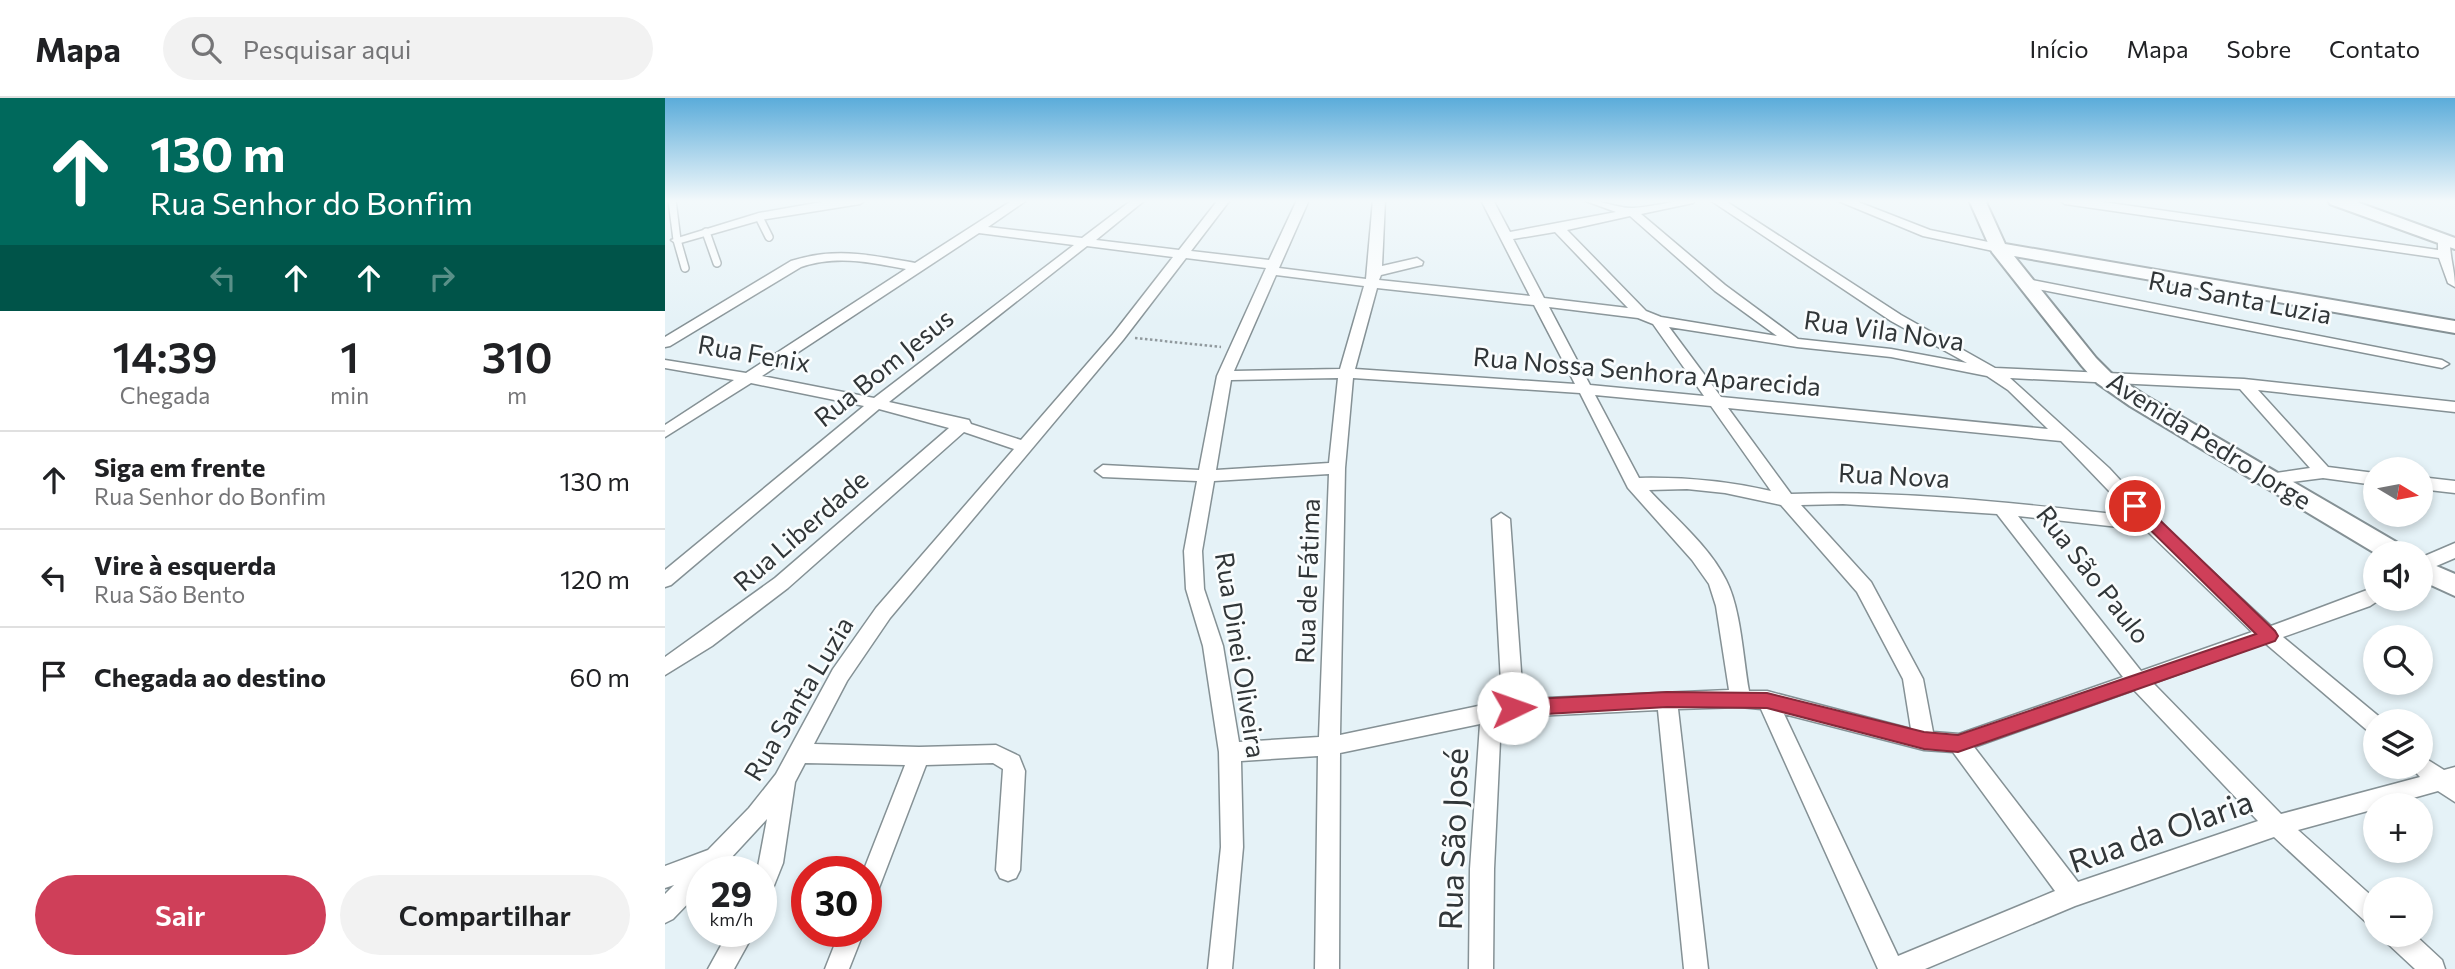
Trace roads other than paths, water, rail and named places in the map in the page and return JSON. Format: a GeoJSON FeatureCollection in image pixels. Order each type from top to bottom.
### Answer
{"type":"FeatureCollection","features":[{"type":"Feature","properties":{"kind":"street"},"geometry":{"type":"LineString","coordinates":[[665,432],[957,241]]}},
{"type":"Feature","properties":{"kind":"street"},"geometry":{"type":"LineString","coordinates":[[1065,241],[1641,314]]}},
{"type":"Feature","properties":{"kind":"street","name":"Rua Bom Jesus"},"geometry":{"type":"LineString","coordinates":[[665,580],[876,404],[1086,241]]}},
{"type":"Feature","properties":{"kind":"street","name":"Rua Santa Luzia"},"geometry":{"type":"LineString","coordinates":[[715,856],[757,815],[784,781],[840,675],[883,613],[1118,337],[1192,241]]}},
{"type":"Feature","properties":{"kind":"street","name":"Rua Dinei Oliveira"},"geometry":{"type":"LineString","coordinates":[[1220,969],[1232,846],[1230,751],[1213,646],[1195,589],[1193,551],[1224,376],[1234,348],[1286,241]]}},
{"type":"Feature","properties":{"kind":"street","name":"Rua de Fátima"},"geometry":{"type":"LineString","coordinates":[[1327,969],[1329,746],[1337,468],[1346,373],[1373,278],[1376,241]]}},
{"type":"Feature","properties":{"kind":"street"},"geometry":{"type":"LineString","coordinates":[[1508,241],[1634,484],[1719,582],[1740,698]]}},
{"type":"Feature","properties":{"kind":"street"},"geometry":{"type":"LineString","coordinates":[[1569,241],[1641,314]]}},
{"type":"Feature","properties":{"kind":"street"},"geometry":{"type":"LineString","coordinates":[[1665,241],[1720,288],[1797,343]]}},
{"type":"Feature","properties":{"kind":"street"},"geometry":{"type":"LineString","coordinates":[[1778,241],[1896,318],[2013,387],[2269,636],[2363,715]]}},
{"type":"Feature","properties":{"kind":"street"},"geometry":{"type":"LineString","coordinates":[[1963,241],[2455,327]]}},
{"type":"Feature","properties":{"kind":"street","name":"Avenida Pedro Jorge"},"geometry":{"type":"LineString","coordinates":[[1995,241],[2104,378],[2374,541]]}},
{"type":"Feature","properties":{"kind":"street"},"geometry":{"type":"LineString","coordinates":[[2403,241],[2448,246],[2455,283]]}},
{"type":"Feature","properties":{"kind":"street"},"geometry":{"type":"LineString","coordinates":[[665,343],[796,264],[813,257],[844,254],[915,267]]}},
{"type":"Feature","properties":{"kind":"street"},"geometry":{"type":"LineString","coordinates":[[1373,278],[1417,262]]}},
{"type":"Feature","properties":{"kind":"street","name":"Rua Santa Luzia"},"geometry":{"type":"LineString","coordinates":[[2027,282],[2442,363]]}},
{"type":"Feature","properties":{"kind":"street","name":"Rua Vila Nova"},"geometry":{"type":"LineString","coordinates":[[1641,314],[1658,321],[1797,343],[1891,354],[1993,373],[2104,378]]}},
{"type":"Feature","properties":{"kind":"street"},"geometry":{"type":"LineString","coordinates":[[1658,321],[1712,400],[1786,499],[1864,587],[1913,680],[1924,741]]}},
{"type":"Feature","properties":{"kind":"street","name":"Rua Fenix"},"geometry":{"type":"LineString","coordinates":[[665,364],[746,377],[876,404],[963,424],[1023,446]]}},
{"type":"Feature","properties":{"kind":"street","name":"Rua Nossa Senhora Aparecida"},"geometry":{"type":"LineString","coordinates":[[1224,376],[1346,373],[1585,389],[2064,436]]}},
{"type":"Feature","properties":{"kind":"street"},"geometry":{"type":"LineString","coordinates":[[2104,378],[2244,384],[2455,407]]}},
{"type":"Feature","properties":{"kind":"street","name":"Avenida Pedro Jorge"},"geometry":{"type":"LineString","coordinates":[[2244,384],[2323,472]]}},
{"type":"Feature","properties":{"kind":"street","name":"Rua Liberdade"},"geometry":{"type":"LineString","coordinates":[[665,667],[752,608],[963,424]]}},
{"type":"Feature","properties":{"kind":"street"},"geometry":{"type":"LineString","coordinates":[[1103,471],[1205,476],[1337,468]]}},
{"type":"Feature","properties":{"kind":"street"},"geometry":{"type":"LineString","coordinates":[[2268,479],[2323,472],[2363,477]]}},
{"type":"Feature","properties":{"kind":"street","name":"Rua Nova"},"geometry":{"type":"LineString","coordinates":[[1634,484],[1687,483],[1725,487],[1786,499],[1843,498],[2003,508],[2151,524]]}},
{"type":"Feature","properties":{"kind":"street"},"geometry":{"type":"LineString","coordinates":[[2433,484],[2455,487]]}},
{"type":"Feature","properties":{"kind":"street","name":"Rua São Paulo"},"geometry":{"type":"LineString","coordinates":[[2003,508],[2138,681],[2277,825],[2363,904]]}},
{"type":"Feature","properties":{"kind":"street","name":"Rua São José"},"geometry":{"type":"LineString","coordinates":[[1481,969],[1482,869],[1502,709],[1501,519]]}},
{"type":"Feature","properties":{"kind":"street"},"geometry":{"type":"LineString","coordinates":[[2433,561],[2455,550]]}},
{"type":"Feature","properties":{"kind":"street"},"geometry":{"type":"LineString","coordinates":[[2433,574],[2455,586]]}},
{"type":"Feature","properties":{"kind":"street"},"geometry":{"type":"LineString","coordinates":[[1230,751],[1329,746],[1502,709],[1667,699],[1740,698],[1767,700],[1924,741],[1958,743],[2363,601]]}},
{"type":"Feature","properties":{"kind":"street"},"geometry":{"type":"LineString","coordinates":[[1667,699],[1696,969]]}},
{"type":"Feature","properties":{"kind":"street"},"geometry":{"type":"LineString","coordinates":[[1767,700],[1893,969]]}},
{"type":"Feature","properties":{"kind":"street"},"geometry":{"type":"LineString","coordinates":[[1958,743],[2073,895]]}},
{"type":"Feature","properties":{"kind":"street"},"geometry":{"type":"LineString","coordinates":[[799,753],[919,756],[996,754],[1011,763],[1013,771],[1008,870]]}},
{"type":"Feature","properties":{"kind":"street"},"geometry":{"type":"LineString","coordinates":[[880,856],[919,756]]}},
{"type":"Feature","properties":{"kind":"street"},"geometry":{"type":"LineString","coordinates":[[2433,772],[2451,784]]}},
{"type":"Feature","properties":{"kind":"street"},"geometry":{"type":"LineString","coordinates":[[773,856],[784,781]]}},
{"type":"Feature","properties":{"kind":"street","name":"Rua da Olaria"},"geometry":{"type":"LineString","coordinates":[[1893,969],[2073,895],[2277,825],[2451,784]]}},
{"type":"Feature","properties":{"kind":"street"},"geometry":{"type":"LineString","coordinates":[[665,877],[686,869]]}},
{"type":"Feature","properties":{"kind":"street","name":"Rua Santa Luzia"},"geometry":{"type":"LineString","coordinates":[[665,911],[686,888]]}},
{"type":"Feature","properties":{"kind":"street"},"geometry":{"type":"LineString","coordinates":[[720,969],[733,947]]}},
{"type":"Feature","properties":{"kind":"street"},"geometry":{"type":"LineString","coordinates":[[837,969],[846,947]]}},
{"type":"Feature","properties":{"kind":"street"},"geometry":{"type":"LineString","coordinates":[[2410,947],[2433,969]]}},
{"type":"Feature","properties":{"kind":"lane"},"geometry":{"type":"LineString","coordinates":[[677,241],[685,268]]}},
{"type":"Feature","properties":{"kind":"lane"},"geometry":{"type":"LineString","coordinates":[[709,241],[717,263]]}}]}
